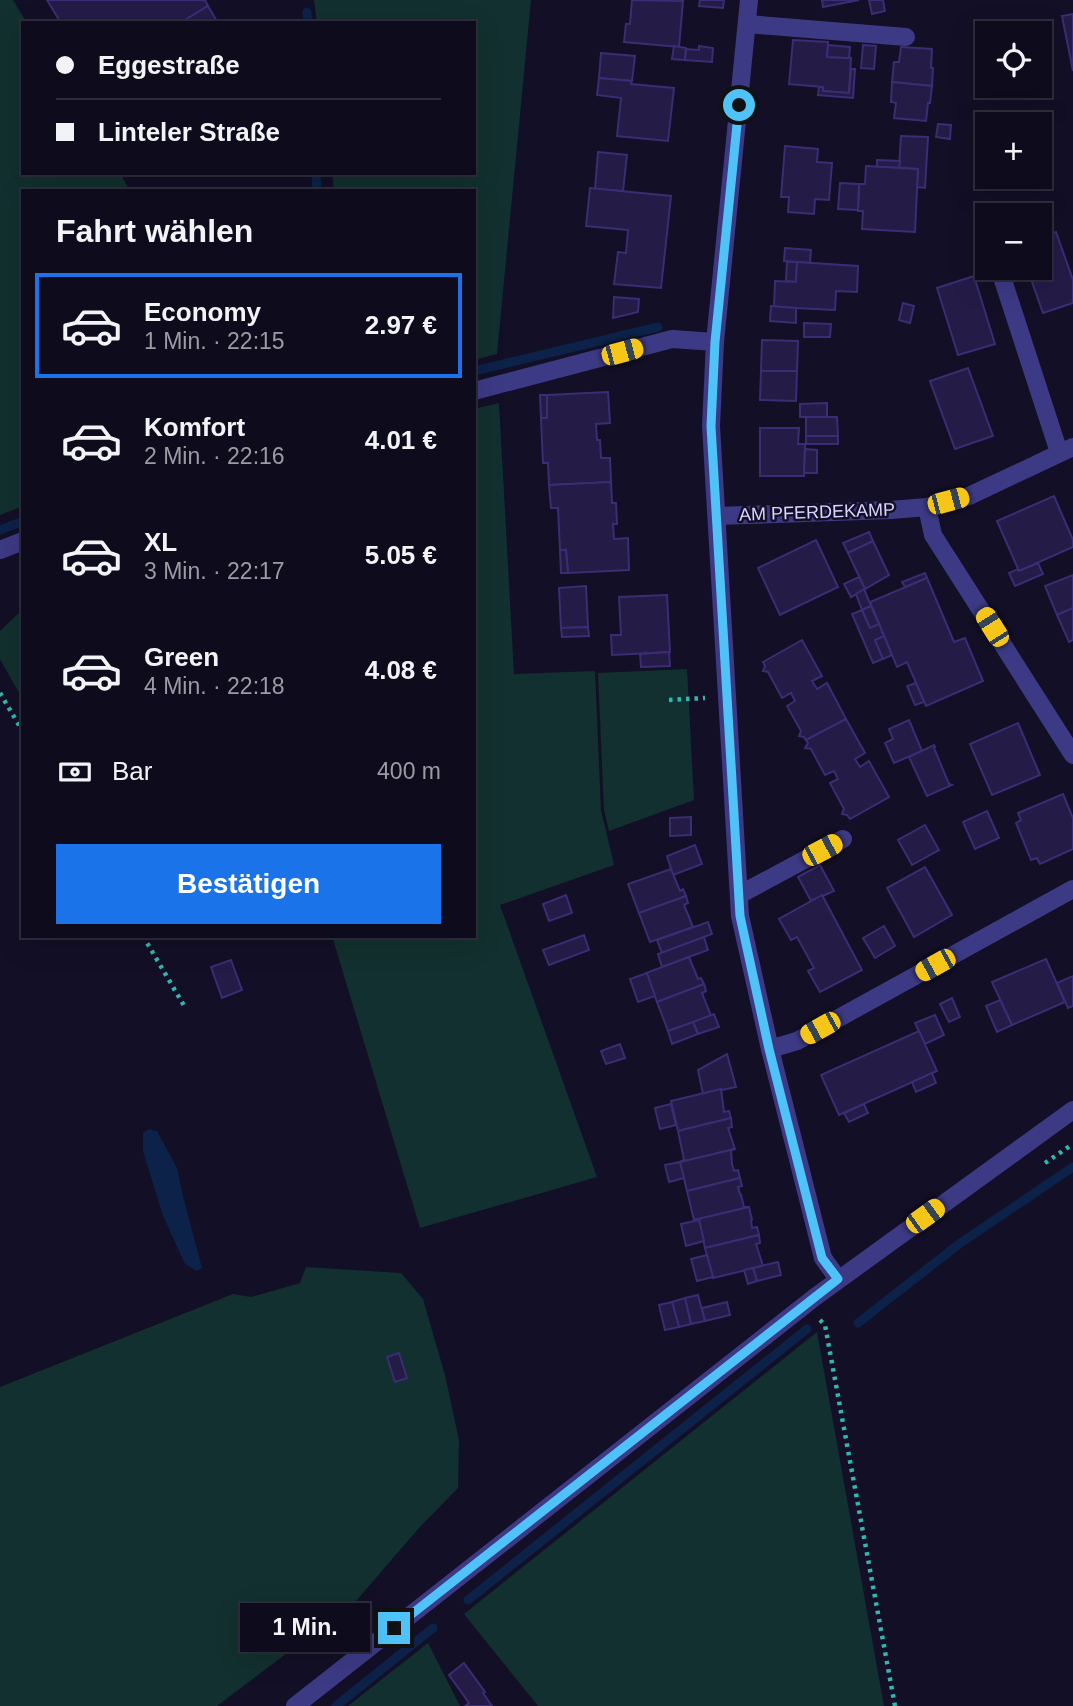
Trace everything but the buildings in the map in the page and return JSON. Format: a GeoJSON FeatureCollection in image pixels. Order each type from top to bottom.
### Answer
{"type":"FeatureCollection","features":[{"type":"Feature","properties":{"kind":"street"},"geometry":{"type":"LineString","coordinates":[[749,0],[715,342],[711,426],[740,916],[769,1049],[822,1258],[838,1279]]}},
{"type":"Feature","properties":{"kind":"street"},"geometry":{"type":"LineString","coordinates":[[747,24],[906,37]]}},
{"type":"Feature","properties":{"kind":"street"},"geometry":{"type":"LineString","coordinates":[[1003,280],[1057,446],[1067,450]]}},
{"type":"Feature","properties":{"kind":"street"},"geometry":{"type":"LineString","coordinates":[[476,390],[672,339],[715,342]]}},
{"type":"Feature","properties":{"kind":"street","name":"AM PFERDEKAMP"},"geometry":{"type":"LineString","coordinates":[[717,516],[927,507],[969,496],[1067,450]]}},
{"type":"Feature","properties":{"kind":"street"},"geometry":{"type":"LineString","coordinates":[[927,507],[933,535],[1073,755]]}},
{"type":"Feature","properties":{"kind":"street"},"geometry":{"type":"LineString","coordinates":[[0,550],[21,542]]}},
{"type":"Feature","properties":{"kind":"street"},"geometry":{"type":"LineString","coordinates":[[739,895],[843,839]]}},
{"type":"Feature","properties":{"kind":"street"},"geometry":{"type":"LineString","coordinates":[[769,1049],[797,1041],[1073,889]]}},
{"type":"Feature","properties":{"kind":"street"},"geometry":{"type":"LineString","coordinates":[[295,1706],[804,1305],[1073,1110]]}},
{"type":"Feature","properties":{"kind":"path"},"geometry":{"type":"LineString","coordinates":[[0,693],[21,729]]}},
{"type":"Feature","properties":{"kind":"path"},"geometry":{"type":"LineString","coordinates":[[669,700],[687,699]]}},
{"type":"Feature","properties":{"kind":"path"},"geometry":{"type":"LineString","coordinates":[[144,938],[186,1009]]}},
{"type":"Feature","properties":{"kind":"path"},"geometry":{"type":"LineString","coordinates":[[804,1305],[825,1325],[895,1706]]}},
{"type":"Feature","properties":{"kind":"green space"},"geometry":{"type":"Polygon","coordinates":[[[0,0],[13,0],[26,21],[21,21],[21,175],[121,175],[129,189],[21,189],[21,507],[0,515],[0,0]]]}},
{"type":"Feature","properties":{"kind":"green space"},"geometry":{"type":"Polygon","coordinates":[[[314,0],[531,0],[497,354],[476,359],[476,189],[334,189],[332,175],[476,175],[476,21],[317,21],[314,0]]]}},
{"type":"Feature","properties":{"kind":"green space"},"geometry":{"type":"Polygon","coordinates":[[[499,403],[514,674],[595,671],[601,810],[614,865],[500,905],[597,1177],[420,1228],[333,938],[476,938],[476,409],[499,403]]]}},
{"type":"Feature","properties":{"kind":"green space"},"geometry":{"type":"Polygon","coordinates":[[[21,611],[21,696],[0,659],[0,631],[21,611]]]}},
{"type":"Feature","properties":{"kind":"green space"},"geometry":{"type":"Polygon","coordinates":[[[687,669],[694,800],[609,831],[604,810],[598,673],[687,669]]]}},
{"type":"Feature","properties":{"kind":"green space"},"geometry":{"type":"Polygon","coordinates":[[[306,1267],[401,1273],[423,1299],[445,1375],[459,1440],[458,1488],[419,1528],[356,1601],[217,1706],[0,1706],[0,1387],[233,1294],[251,1297],[300,1283],[306,1267]]]}},
{"type":"Feature","properties":{"kind":"green space"},"geometry":{"type":"Polygon","coordinates":[[[817,1332],[884,1706],[538,1706],[464,1614],[817,1332]]]}},
{"type":"Feature","properties":{"kind":"green space"},"geometry":{"type":"Polygon","coordinates":[[[428,1643],[460,1706],[348,1706],[428,1643]]]}},
{"type":"Feature","properties":{"kind":"water"},"geometry":{"type":"Polygon","coordinates":[[[149,1129],[157,1131],[177,1168],[202,1268],[197,1271],[185,1264],[163,1216],[143,1151],[143,1133],[149,1129]]]}},
{"type":"Feature","properties":{"kind":"waterway"},"geometry":{"type":"LineString","coordinates":[[307,12],[308,21]]}},
{"type":"Feature","properties":{"kind":"waterway"},"geometry":{"type":"LineString","coordinates":[[316,175],[317,189]]}},
{"type":"Feature","properties":{"kind":"waterway"},"geometry":{"type":"LineString","coordinates":[[476,371],[658,327]]}},
{"type":"Feature","properties":{"kind":"waterway"},"geometry":{"type":"LineString","coordinates":[[0,530],[21,522]]}},
{"type":"Feature","properties":{"kind":"waterway"},"geometry":{"type":"LineString","coordinates":[[858,1323],[959,1244],[1073,1167]]}},
{"type":"Feature","properties":{"kind":"waterway"},"geometry":{"type":"LineString","coordinates":[[468,1600],[807,1329]]}},
{"type":"Feature","properties":{"kind":"waterway"},"geometry":{"type":"LineString","coordinates":[[336,1706],[433,1628]]}},
{"type":"Feature","properties":{"kind":"route"},"geometry":{"type":"LineString","coordinates":[[394,1628],[838,1279],[822,1258],[769,1049],[740,916],[711,426],[715,342],[739,105]]}}]}
